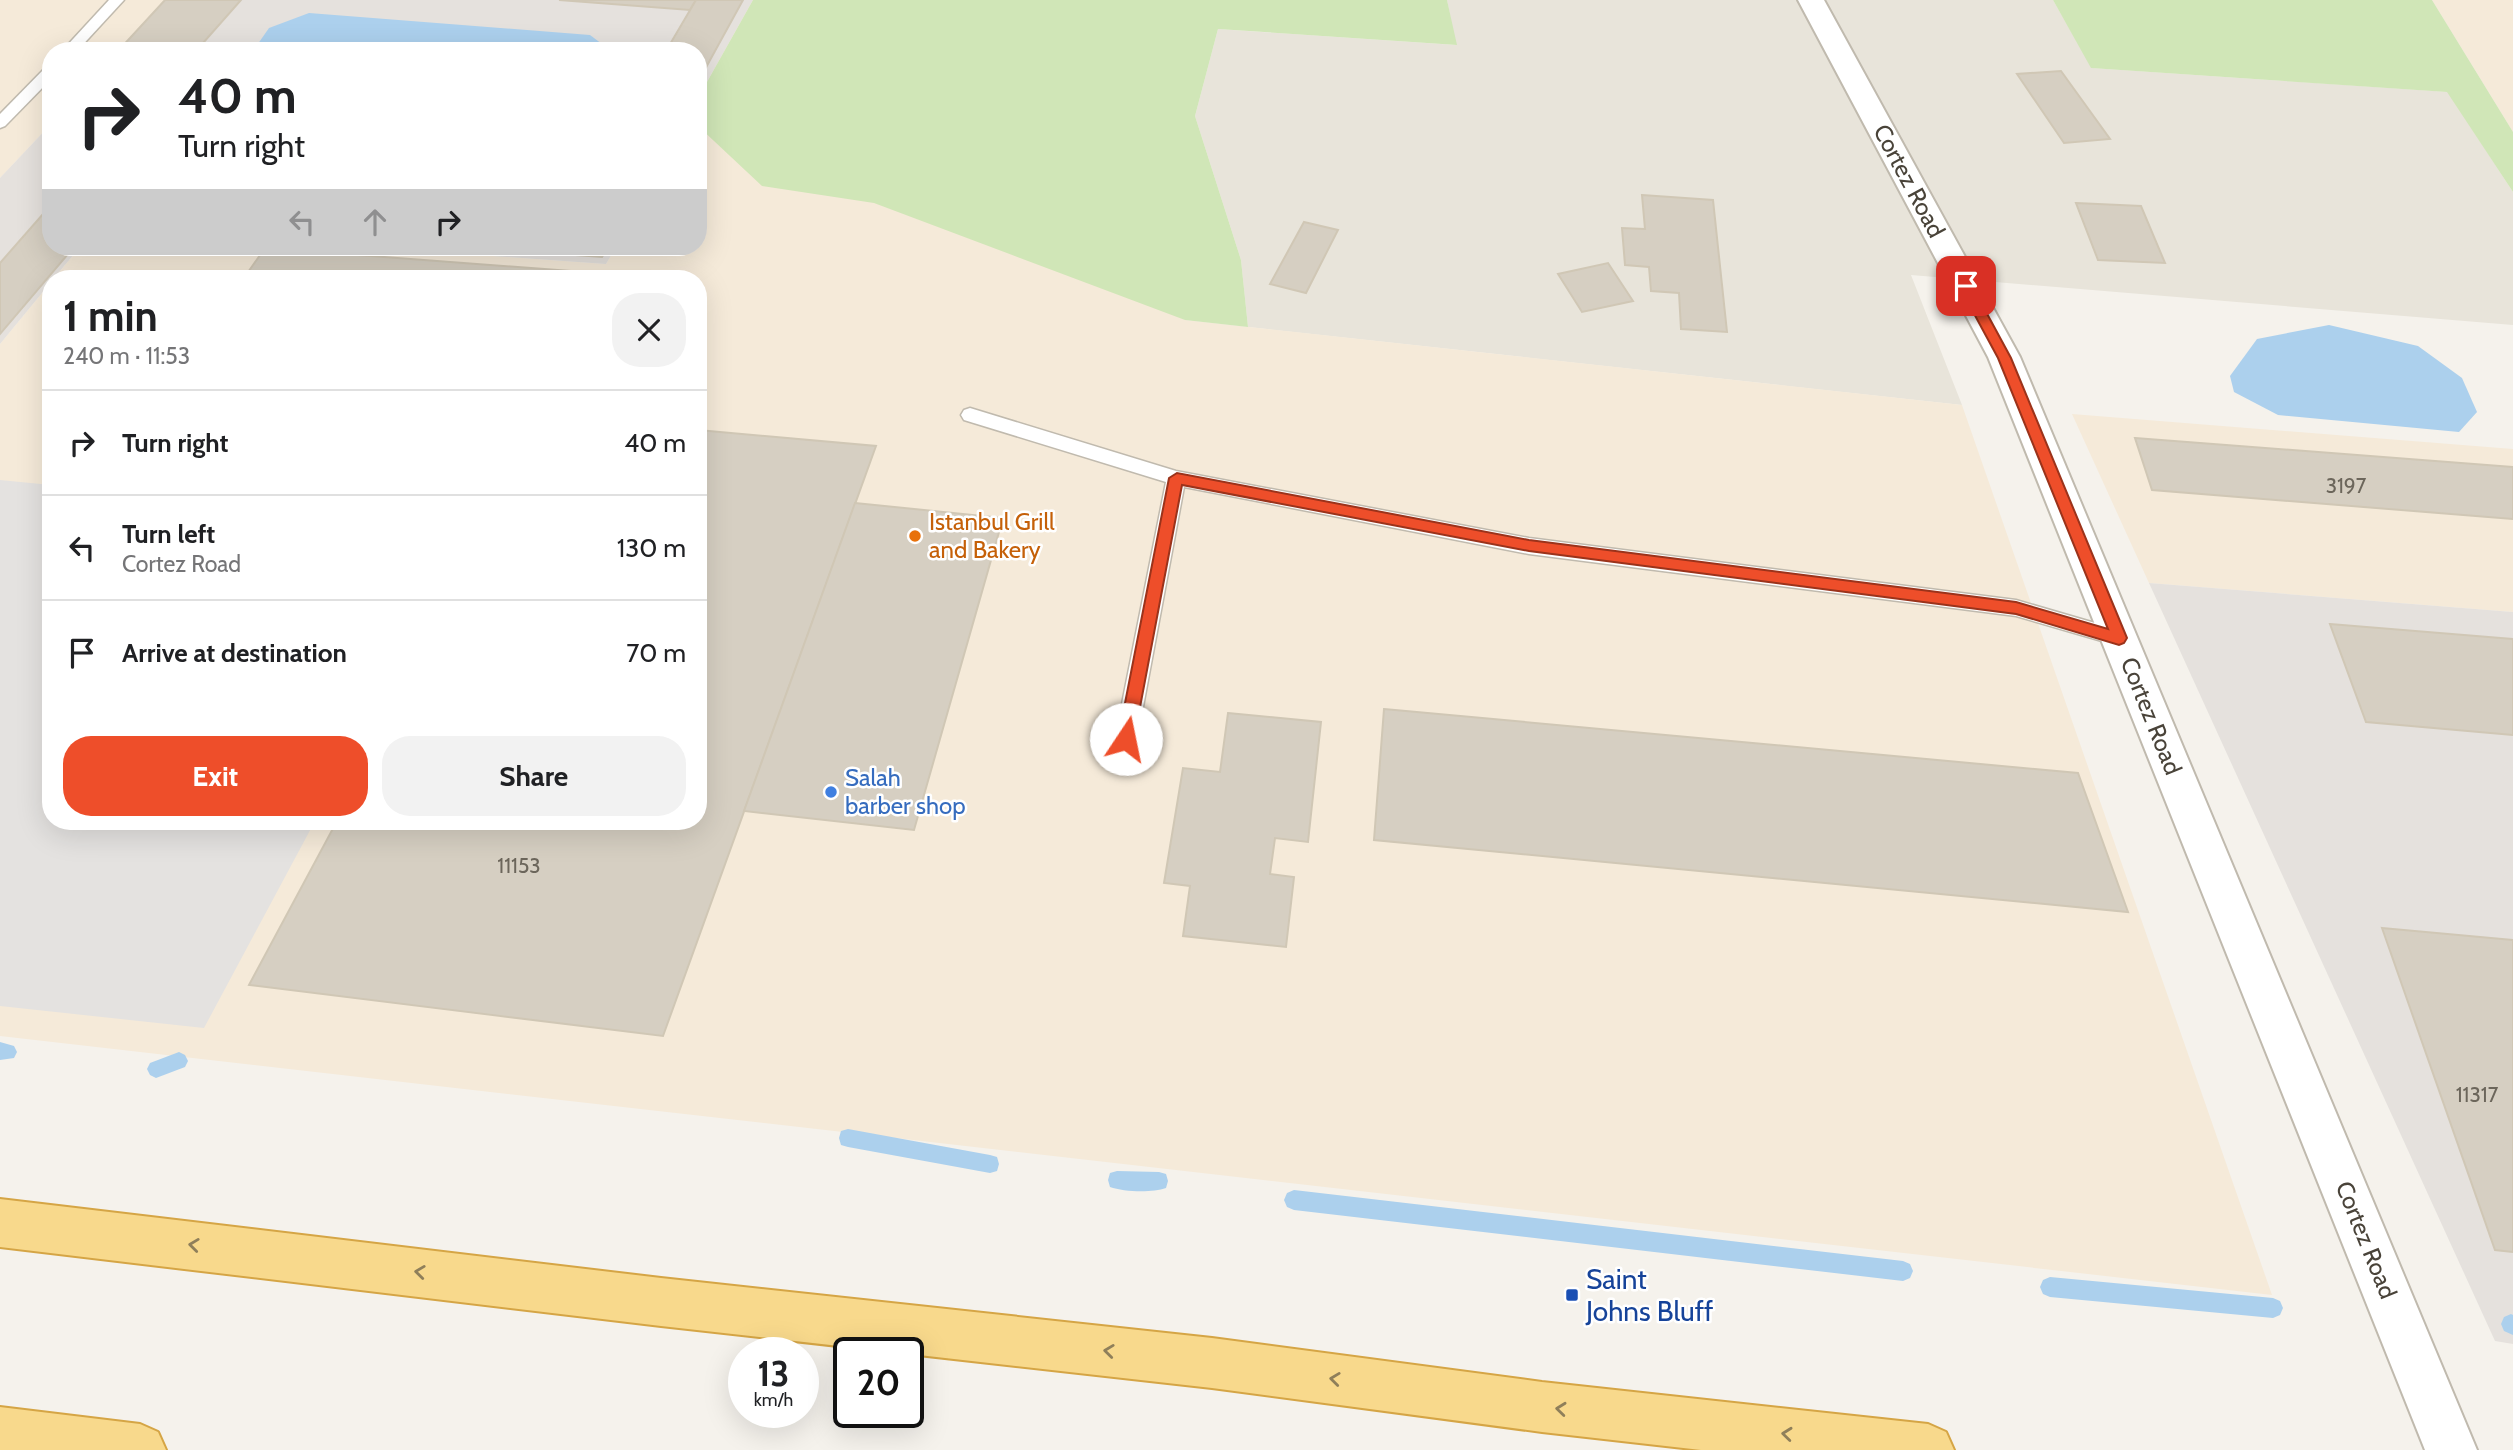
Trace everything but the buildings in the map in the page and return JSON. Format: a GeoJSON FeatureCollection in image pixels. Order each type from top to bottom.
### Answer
{"type":"FeatureCollection","features":[{"type":"Feature","properties":{"kind":"highway"},"geometry":{"type":"LineString","coordinates":[[0,1223],[661,1303],[1145,1356],[1542,1407],[1927,1450]]}},
{"type":"Feature","properties":{"kind":"highway"},"geometry":{"type":"LineString","coordinates":[[0,1433],[139,1450]]}},
{"type":"Feature","properties":{"kind":"street","name":"Cortez Road"},"geometry":{"type":"LineString","coordinates":[[1811,0],[2004,358],[2451,1450]]}},
{"type":"Feature","properties":{"kind":"lane"},"geometry":{"type":"LineString","coordinates":[[77,42],[117,0]]}},
{"type":"Feature","properties":{"kind":"lane"},"geometry":{"type":"LineString","coordinates":[[0,123],[42,79]]}},
{"type":"Feature","properties":{"kind":"lane"},"geometry":{"type":"LineString","coordinates":[[970,415],[1177,478],[1529,546],[2016,608],[2119,638]]}},
{"type":"Feature","properties":{"kind":"lane"},"geometry":{"type":"LineString","coordinates":[[1126,739],[1177,478]]}},
{"type":"Feature","properties":{"kind":"shaded area"},"geometry":{"type":"Polygon","coordinates":[[[0,0],[166,0],[127,42],[42,42],[42,134],[0,178],[0,0]]]}},
{"type":"Feature","properties":{"kind":"shaded area"},"geometry":{"type":"Polygon","coordinates":[[[166,0],[753,0],[707,82],[707,42],[127,42],[166,0]]]}},
{"type":"Feature","properties":{"kind":"shaded area"},"geometry":{"type":"Polygon","coordinates":[[[753,0],[1185,320],[1962,405],[2272,1295],[0,1036],[0,344],[42,293],[42,830],[707,830],[707,270],[61,270],[72,256],[494,256],[606,264],[611,256],[707,256],[707,82],[753,0]]]}},
{"type":"Feature","properties":{"kind":"shaded area"},"geometry":{"type":"Polygon","coordinates":[[[1447,0],[2053,0],[2092,68],[2448,92],[2513,192],[2513,325],[1911,275],[1962,405],[1248,327],[1241,260],[1195,116],[1218,29],[1456,45],[1447,0]]]}},
{"type":"Feature","properties":{"kind":"shaded area"},"geometry":{"type":"Polygon","coordinates":[[[2432,0],[2513,0],[2513,132],[2432,0]]]}},
{"type":"Feature","properties":{"kind":"shaded area"},"geometry":{"type":"Polygon","coordinates":[[[42,134],[42,256],[72,256],[61,270],[42,270],[42,293],[0,344],[0,178],[42,134]]]}},
{"type":"Feature","properties":{"kind":"shaded area"},"geometry":{"type":"Polygon","coordinates":[[[494,256],[611,256],[606,264],[494,256]]]}},
{"type":"Feature","properties":{"kind":"shaded area"},"geometry":{"type":"Polygon","coordinates":[[[2072,414],[2513,449],[2513,612],[2149,583],[2072,414]]]}},
{"type":"Feature","properties":{"kind":"shaded area"},"geometry":{"type":"Polygon","coordinates":[[[0,480],[42,484],[42,830],[310,830],[204,1028],[0,1006],[0,480]]]}},
{"type":"Feature","properties":{"kind":"shaded area"},"geometry":{"type":"Polygon","coordinates":[[[2149,583],[2513,612],[2513,1344],[2495,1341],[2149,583]]]}},
{"type":"Feature","properties":{"kind":"green space"},"geometry":{"type":"Polygon","coordinates":[[[753,0],[1447,0],[1457,45],[1218,29],[1195,116],[1241,260],[1248,327],[1185,320],[874,203],[762,186],[707,134],[707,82],[753,0]]]}},
{"type":"Feature","properties":{"kind":"green space"},"geometry":{"type":"Polygon","coordinates":[[[2053,0],[2432,0],[2513,132],[2513,192],[2447,92],[2091,68],[2053,0]]]}},
{"type":"Feature","properties":{"kind":"water"},"geometry":{"type":"Polygon","coordinates":[[[309,13],[590,35],[599,42],[259,42],[269,28],[309,13]]]}},
{"type":"Feature","properties":{"kind":"water"},"geometry":{"type":"Polygon","coordinates":[[[2329,325],[2418,346],[2462,378],[2477,412],[2459,432],[2278,415],[2234,392],[2230,376],[2257,339],[2329,325]]]}},
{"type":"Feature","properties":{"kind":"waterway"},"geometry":{"type":"LineString","coordinates":[[0,1051],[8,1052]]}},
{"type":"Feature","properties":{"kind":"waterway"},"geometry":{"type":"LineString","coordinates":[[156,1069],[179,1061]]}},
{"type":"Feature","properties":{"kind":"waterway"},"geometry":{"type":"LineString","coordinates":[[848,1138],[990,1164]]}},
{"type":"Feature","properties":{"kind":"waterway"},"geometry":{"type":"LineString","coordinates":[[1117,1180],[1159,1181]]}},
{"type":"Feature","properties":{"kind":"waterway"},"geometry":{"type":"LineString","coordinates":[[1294,1200],[1903,1271]]}},
{"type":"Feature","properties":{"kind":"waterway"},"geometry":{"type":"LineString","coordinates":[[2050,1287],[2273,1308]]}},
{"type":"Feature","properties":{"kind":"place","name":"Istanbul Grill and Bakery"},"geometry":{"type":"Point","coordinates":[915,536]}},
{"type":"Feature","properties":{"kind":"place","name":"Salah barber shop"},"geometry":{"type":"Point","coordinates":[831,792]}},
{"type":"Feature","properties":{"kind":"place","name":"Saint Johns Bluff"},"geometry":{"type":"Point","coordinates":[1572,1295]}},
{"type":"Feature","properties":{"kind":"route"},"geometry":{"type":"LineString","coordinates":[[1126,739],[1177,478],[1529,546],[2016,608],[2119,638],[2004,358],[1966,286]]}}]}
